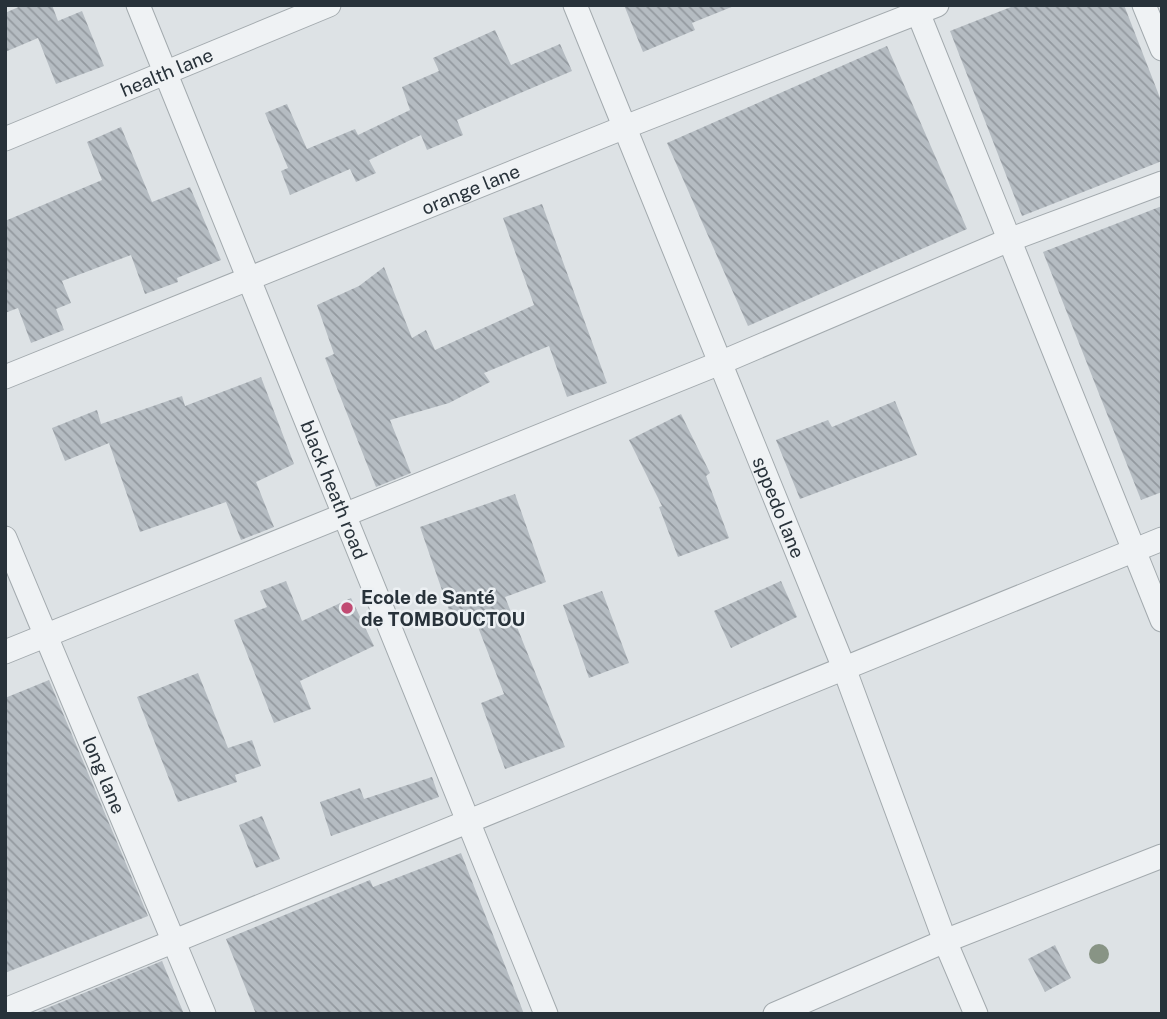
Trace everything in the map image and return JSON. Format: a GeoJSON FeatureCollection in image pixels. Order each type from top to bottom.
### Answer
{"type":"FeatureCollection","features":[{"type":"Feature","properties":{"kind":"street","name":"black heath road"},"geometry":{"type":"LineString","coordinates":[[138,5],[546,1014]]}},
{"type":"Feature","properties":{"kind":"street","name":"health lane"},"geometry":{"type":"LineString","coordinates":[[5,139],[330,5]]}},
{"type":"Feature","properties":{"kind":"street","name":"sppedo lane"},"geometry":{"type":"LineString","coordinates":[[575,5],[844,668],[945,941],[976,1014]]}},
{"type":"Feature","properties":{"kind":"street"},"geometry":{"type":"LineString","coordinates":[[1144,5],[1162,49]]}},
{"type":"Feature","properties":{"kind":"street","name":"orange lane"},"geometry":{"type":"LineString","coordinates":[[5,377],[923,8]]}},
{"type":"Feature","properties":{"kind":"street"},"geometry":{"type":"LineString","coordinates":[[923,8],[1009,240],[1162,620]]}},
{"type":"Feature","properties":{"kind":"street"},"geometry":{"type":"LineString","coordinates":[[5,652],[720,363],[1009,240],[1162,183]]}},
{"type":"Feature","properties":{"kind":"street","name":"long lane"},"geometry":{"type":"LineString","coordinates":[[5,538],[204,1014]]}},
{"type":"Feature","properties":{"kind":"street"},"geometry":{"type":"LineString","coordinates":[[6,1012],[1162,538]]}},
{"type":"Feature","properties":{"kind":"street"},"geometry":{"type":"LineString","coordinates":[[775,1014],[945,941],[1162,856]]}},
{"type":"Feature","properties":{"kind":"street"},"geometry":{"type":"LineString","coordinates":[[965,990],[966,1014]]}},
{"type":"Feature","properties":{"kind":"building"},"geometry":{"type":"Polygon","coordinates":[[[23,5],[52,5],[58,21],[82,11],[104,66],[56,84],[38,38],[5,52],[5,13],[23,5]]]}},
{"type":"Feature","properties":{"kind":"building"},"geometry":{"type":"Polygon","coordinates":[[[624,5],[734,6],[692,23],[695,30],[643,52],[624,5]]]}},
{"type":"Feature","properties":{"kind":"building"},"geometry":{"type":"Polygon","coordinates":[[[1016,5],[1124,5],[1162,103],[1162,161],[1022,216],[950,31],[1016,5]]]}},
{"type":"Feature","properties":{"kind":"building"},"geometry":{"type":"Polygon","coordinates":[[[495,30],[511,65],[560,44],[572,71],[457,120],[463,135],[427,150],[421,135],[369,160],[376,173],[356,182],[350,169],[290,195],[281,171],[288,168],[265,113],[287,104],[307,149],[355,129],[358,135],[410,110],[402,87],[439,71],[433,58],[495,30]]]}},
{"type":"Feature","properties":{"kind":"building"},"geometry":{"type":"Polygon","coordinates":[[[887,46],[967,229],[748,326],[667,143],[887,46]]]}},
{"type":"Feature","properties":{"kind":"building"},"geometry":{"type":"Polygon","coordinates":[[[121,127],[152,202],[190,187],[221,260],[177,278],[178,282],[145,294],[131,255],[62,281],[71,303],[56,309],[64,330],[31,343],[18,308],[5,313],[5,221],[102,180],[87,142],[121,127]]]}},
{"type":"Feature","properties":{"kind":"building"},"geometry":{"type":"Polygon","coordinates":[[[542,204],[607,383],[567,397],[549,346],[484,373],[490,382],[449,403],[390,420],[411,473],[376,487],[325,358],[334,354],[317,305],[359,286],[384,267],[412,338],[426,330],[435,350],[534,305],[503,218],[542,204]]]}},
{"type":"Feature","properties":{"kind":"building"},"geometry":{"type":"Polygon","coordinates":[[[1162,206],[1162,492],[1141,500],[1043,252],[1162,206]]]}},
{"type":"Feature","properties":{"kind":"building"},"geometry":{"type":"Polygon","coordinates":[[[261,377],[294,464],[256,482],[274,527],[241,540],[226,502],[140,532],[109,443],[65,461],[52,428],[97,410],[101,424],[182,396],[185,406],[261,377]]]}},
{"type":"Feature","properties":{"kind":"building"},"geometry":{"type":"Polygon","coordinates":[[[895,401],[917,455],[800,499],[776,440],[828,420],[832,427],[895,401]]]}},
{"type":"Feature","properties":{"kind":"building"},"geometry":{"type":"Polygon","coordinates":[[[681,414],[710,473],[706,476],[729,538],[678,557],[659,507],[662,506],[629,440],[681,414]]]}},
{"type":"Feature","properties":{"kind":"building"},"geometry":{"type":"Polygon","coordinates":[[[515,494],[546,582],[505,597],[565,747],[505,769],[481,703],[504,694],[471,609],[451,616],[420,527],[515,494]]]}},
{"type":"Feature","properties":{"kind":"building"},"geometry":{"type":"Polygon","coordinates":[[[286,581],[302,621],[351,598],[374,646],[300,681],[311,709],[274,723],[234,620],[267,607],[260,591],[286,581]]]}},
{"type":"Feature","properties":{"kind":"building"},"geometry":{"type":"Polygon","coordinates":[[[781,581],[797,617],[731,648],[714,611],[781,581]]]}},
{"type":"Feature","properties":{"kind":"building"},"geometry":{"type":"Polygon","coordinates":[[[602,591],[629,663],[589,678],[563,605],[602,591]]]}},
{"type":"Feature","properties":{"kind":"building"},"geometry":{"type":"Polygon","coordinates":[[[198,673],[228,748],[252,740],[261,766],[235,775],[237,782],[178,802],[137,697],[198,673]]]}},
{"type":"Feature","properties":{"kind":"building"},"geometry":{"type":"Polygon","coordinates":[[[49,680],[148,916],[5,973],[5,698],[49,680]]]}},
{"type":"Feature","properties":{"kind":"building"},"geometry":{"type":"Polygon","coordinates":[[[432,777],[439,797],[331,836],[320,802],[360,788],[364,799],[432,777]]]}},
{"type":"Feature","properties":{"kind":"building"},"geometry":{"type":"Polygon","coordinates":[[[262,816],[280,859],[256,868],[239,825],[262,816]]]}},
{"type":"Feature","properties":{"kind":"building"},"geometry":{"type":"Polygon","coordinates":[[[461,853],[524,1014],[256,1014],[226,939],[370,880],[373,887],[461,853]]]}},
{"type":"Feature","properties":{"kind":"building"},"geometry":{"type":"Polygon","coordinates":[[[1055,945],[1071,978],[1045,992],[1028,959],[1055,945]]]}},
{"type":"Feature","properties":{"kind":"building"},"geometry":{"type":"Polygon","coordinates":[[[162,961],[184,1014],[35,1014],[35,1013],[162,961]]]}},
{"type":"Feature","properties":{"kind":"place","name":"Ecole de Santé de TOMBOUCTOU"},"geometry":{"type":"Point","coordinates":[347,608]}}]}
